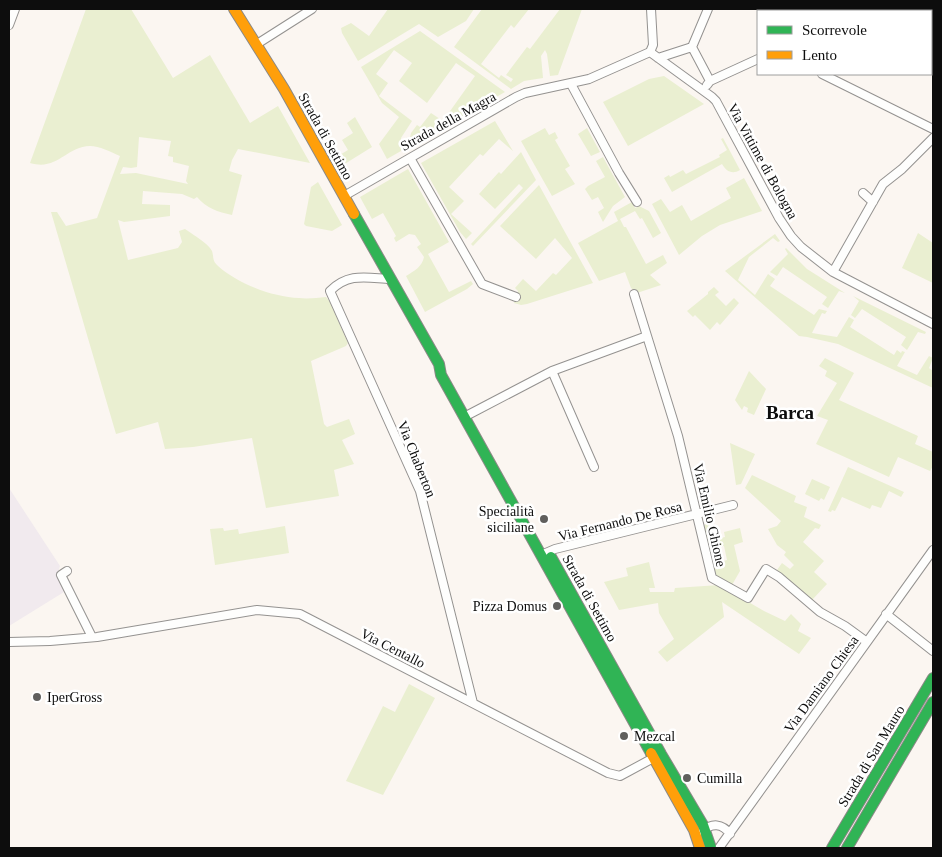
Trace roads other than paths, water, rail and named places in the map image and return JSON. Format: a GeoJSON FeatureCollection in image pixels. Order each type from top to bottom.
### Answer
{"type":"FeatureCollection","features":[{"type":"Feature","properties":{"kind":"main road","name":"Strada di Settimo"},"geometry":{"type":"LineString","coordinates":[[234,9],[257,44],[344,196],[439,364],[441,375],[468,415],[658,756],[686,813],[700,848]]}},
{"type":"Feature","properties":{"kind":"main road","name":"Strada di San Mauro"},"geometry":{"type":"LineString","coordinates":[[832,848],[933,678]]}},
{"type":"Feature","properties":{"kind":"main road","name":"Strada di San Mauro"},"geometry":{"type":"LineString","coordinates":[[847,848],[933,702]]}},
{"type":"Feature","properties":{"kind":"main road","name":"Strada di Settimo"},"geometry":{"type":"LineString","coordinates":[[658,756],[705,829],[711,848]]}},
{"type":"Feature","properties":{"kind":"street"},"geometry":{"type":"LineString","coordinates":[[9,25],[15,9]]}},
{"type":"Feature","properties":{"kind":"street"},"geometry":{"type":"LineString","coordinates":[[257,44],[312,9]]}},
{"type":"Feature","properties":{"kind":"street"},"geometry":{"type":"LineString","coordinates":[[650,52],[653,45],[651,9]]}},
{"type":"Feature","properties":{"kind":"street"},"geometry":{"type":"LineString","coordinates":[[658,58],[692,47],[708,9]]}},
{"type":"Feature","properties":{"kind":"street"},"geometry":{"type":"LineString","coordinates":[[692,47],[710,81]]}},
{"type":"Feature","properties":{"kind":"street","name":"Via Vittime di Bologna"},"geometry":{"type":"LineString","coordinates":[[650,52],[716,101],[778,218],[791,236],[820,264],[933,324]]}},
{"type":"Feature","properties":{"kind":"street","name":"Strada della Magra"},"geometry":{"type":"LineString","coordinates":[[344,196],[525,94],[589,79],[650,52]]}},
{"type":"Feature","properties":{"kind":"street"},"geometry":{"type":"LineString","coordinates":[[702,90],[710,81],[757,59]]}},
{"type":"Feature","properties":{"kind":"street"},"geometry":{"type":"LineString","coordinates":[[824,75],[933,129]]}},
{"type":"Feature","properties":{"kind":"street"},"geometry":{"type":"LineString","coordinates":[[571,84],[623,181],[637,202]]}},
{"type":"Feature","properties":{"kind":"street"},"geometry":{"type":"LineString","coordinates":[[833,272],[883,184],[902,169],[933,138]]}},
{"type":"Feature","properties":{"kind":"street"},"geometry":{"type":"LineString","coordinates":[[410,158],[482,284],[516,297]]}},
{"type":"Feature","properties":{"kind":"street"},"geometry":{"type":"LineString","coordinates":[[863,193],[873,202]]}},
{"type":"Feature","properties":{"kind":"street","name":"Via Chaberton"},"geometry":{"type":"LineString","coordinates":[[391,280],[351,277],[336,285],[330,291],[420,491],[474,703]]}},
{"type":"Feature","properties":{"kind":"street","name":"Via Emilio Ghione"},"geometry":{"type":"LineString","coordinates":[[634,294],[678,436],[712,578],[748,598],[766,569],[779,577],[820,612],[845,626],[867,642]]}},
{"type":"Feature","properties":{"kind":"street"},"geometry":{"type":"LineString","coordinates":[[468,415],[552,371],[647,336]]}},
{"type":"Feature","properties":{"kind":"street"},"geometry":{"type":"LineString","coordinates":[[552,371],[594,466]]}},
{"type":"Feature","properties":{"kind":"street","name":"Via Fernando De Rosa"},"geometry":{"type":"LineString","coordinates":[[545,554],[733,505]]}},
{"type":"Feature","properties":{"kind":"street","name":"Via Damiano Chiesa"},"geometry":{"type":"LineString","coordinates":[[719,848],[933,550]]}},
{"type":"Feature","properties":{"kind":"street"},"geometry":{"type":"LineString","coordinates":[[67,571],[61,575],[92,637]]}},
{"type":"Feature","properties":{"kind":"street","name":"Via Centallo"},"geometry":{"type":"LineString","coordinates":[[9,642],[92,637],[257,610],[300,614],[614,775],[620,776],[658,756]]}},
{"type":"Feature","properties":{"kind":"street"},"geometry":{"type":"LineString","coordinates":[[886,614],[933,651]]}},
{"type":"Feature","properties":{"kind":"street"},"geometry":{"type":"LineString","coordinates":[[696,836],[705,829],[716,825],[722,826],[730,834]]}},
{"type":"Feature","properties":{"kind":"place","name":"Specialità siciliane"},"geometry":{"type":"Point","coordinates":[544,519]}},
{"type":"Feature","properties":{"kind":"place","name":"Pizza Domus"},"geometry":{"type":"Point","coordinates":[557,606]}},
{"type":"Feature","properties":{"kind":"place","name":"IperGross"},"geometry":{"type":"Point","coordinates":[37,697]}},
{"type":"Feature","properties":{"kind":"place","name":"Mezcal"},"geometry":{"type":"Point","coordinates":[624,736]}},
{"type":"Feature","properties":{"kind":"place","name":"Cumilla"},"geometry":{"type":"Point","coordinates":[687,778]}},
{"type":"Feature","properties":{"kind":"district","name":"Barca"},"geometry":{"type":"Point","coordinates":[790,412]}}]}
